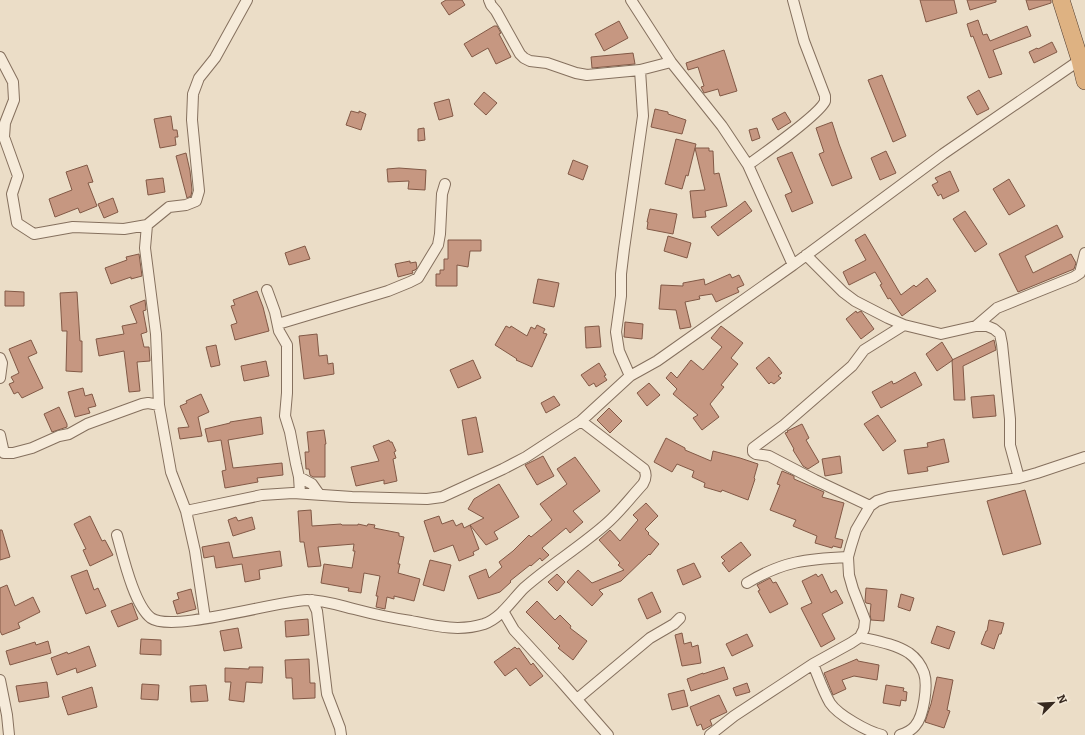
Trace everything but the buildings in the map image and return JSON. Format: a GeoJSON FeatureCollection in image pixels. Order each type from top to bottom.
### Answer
{"type":"FeatureCollection","features":[{"type":"Feature","properties":{"kind":"highway"},"geometry":{"type":"LineString","coordinates":[[1061,0],[1085,81]]}},
{"type":"Feature","properties":{"kind":"street"},"geometry":{"type":"LineString","coordinates":[[0,57],[13,82],[14,100],[5,123],[4,137],[18,176],[12,194],[17,223],[34,234],[73,227],[124,229],[147,225],[170,207],[186,205],[196,201],[199,190],[192,120],[193,94],[199,78],[215,58],[247,0]]}},
{"type":"Feature","properties":{"kind":"street"},"geometry":{"type":"LineString","coordinates":[[489,0],[520,54],[530,61],[547,63],[566,70],[588,75],[640,70],[671,62]]}},
{"type":"Feature","properties":{"kind":"street"},"geometry":{"type":"LineString","coordinates":[[631,0],[671,62],[722,126],[748,165],[794,265]]}},
{"type":"Feature","properties":{"kind":"street"},"geometry":{"type":"LineString","coordinates":[[748,165],[793,131],[820,108],[825,101],[825,96],[804,41],[793,0]]}},
{"type":"Feature","properties":{"kind":"street"},"geometry":{"type":"LineString","coordinates":[[186,511],[262,495],[293,492],[427,499],[442,497],[503,470],[581,422],[630,376],[657,361],[794,265],[943,154],[1080,60]]}},
{"type":"Feature","properties":{"kind":"street"},"geometry":{"type":"LineString","coordinates":[[630,376],[619,351],[616,332],[621,296],[621,274],[626,227],[643,116],[640,70]]}},
{"type":"Feature","properties":{"kind":"street"},"geometry":{"type":"LineString","coordinates":[[278,324],[388,291],[418,278],[438,245],[442,194],[445,184]]}},
{"type":"Feature","properties":{"kind":"street"},"geometry":{"type":"LineString","coordinates":[[147,225],[145,248],[156,334],[159,405],[171,472],[186,511],[195,551],[205,618]]}},
{"type":"Feature","properties":{"kind":"street"},"geometry":{"type":"LineString","coordinates":[[976,326],[997,308],[1080,273],[1085,254]]}},
{"type":"Feature","properties":{"kind":"street"},"geometry":{"type":"LineString","coordinates":[[806,255],[838,287],[855,301],[904,325],[941,334],[976,326],[987,326],[1000,334],[1010,419],[1010,444],[1019,478]]}},
{"type":"Feature","properties":{"kind":"street"},"geometry":{"type":"LineString","coordinates":[[267,290],[279,331],[287,345],[287,393],[285,416],[299,477],[300,493]]}},
{"type":"Feature","properties":{"kind":"street"},"geometry":{"type":"LineString","coordinates":[[870,506],[769,456],[756,454],[753,452],[753,448],[784,425],[852,366],[864,350],[904,325]]}},
{"type":"Feature","properties":{"kind":"street"},"geometry":{"type":"LineString","coordinates":[[0,358],[2,363],[0,378]]}},
{"type":"Feature","properties":{"kind":"street"},"geometry":{"type":"LineString","coordinates":[[0,435],[4,453],[13,454],[32,448],[59,436],[68,434],[87,424],[142,404],[148,403],[159,405]]}},
{"type":"Feature","properties":{"kind":"street"},"geometry":{"type":"LineString","coordinates":[[117,535],[132,586],[142,607],[151,618],[164,622],[205,618],[277,604],[312,600],[327,602],[381,616],[446,628],[460,629],[483,624],[490,621],[503,611],[524,588],[607,524],[643,484],[646,478],[644,469],[581,422]]}},
{"type":"Feature","properties":{"kind":"street"},"geometry":{"type":"LineString","coordinates":[[710,735],[734,716],[813,664],[860,637],[864,629],[865,620],[849,575],[848,557],[856,530],[870,506],[877,501],[889,497],[1019,478],[1085,457]]}},
{"type":"Feature","properties":{"kind":"street"},"geometry":{"type":"LineString","coordinates":[[299,477],[312,484],[319,494]]}},
{"type":"Feature","properties":{"kind":"street"},"geometry":{"type":"LineString","coordinates":[[747,583],[764,572],[783,565],[804,560],[848,557]]}},
{"type":"Feature","properties":{"kind":"street"},"geometry":{"type":"LineString","coordinates":[[312,600],[317,611],[327,694],[340,728],[341,735]]}},
{"type":"Feature","properties":{"kind":"street"},"geometry":{"type":"LineString","coordinates":[[317,611],[327,602]]}},
{"type":"Feature","properties":{"kind":"street"},"geometry":{"type":"LineString","coordinates":[[503,611],[514,630],[608,735]]}},
{"type":"Feature","properties":{"kind":"street"},"geometry":{"type":"LineString","coordinates":[[577,699],[650,638],[674,624],[680,618]]}},
{"type":"Feature","properties":{"kind":"street"},"geometry":{"type":"LineString","coordinates":[[490,621],[514,630]]}},
{"type":"Feature","properties":{"kind":"street"},"geometry":{"type":"LineString","coordinates":[[860,637],[888,643],[910,654],[920,664],[924,675],[925,696],[920,717],[918,723],[912,730],[900,735]]}},
{"type":"Feature","properties":{"kind":"street"},"geometry":{"type":"LineString","coordinates":[[813,664],[834,708],[854,722],[882,735]]}},
{"type":"Feature","properties":{"kind":"street"},"geometry":{"type":"LineString","coordinates":[[0,680],[7,715],[9,735]]}}]}
